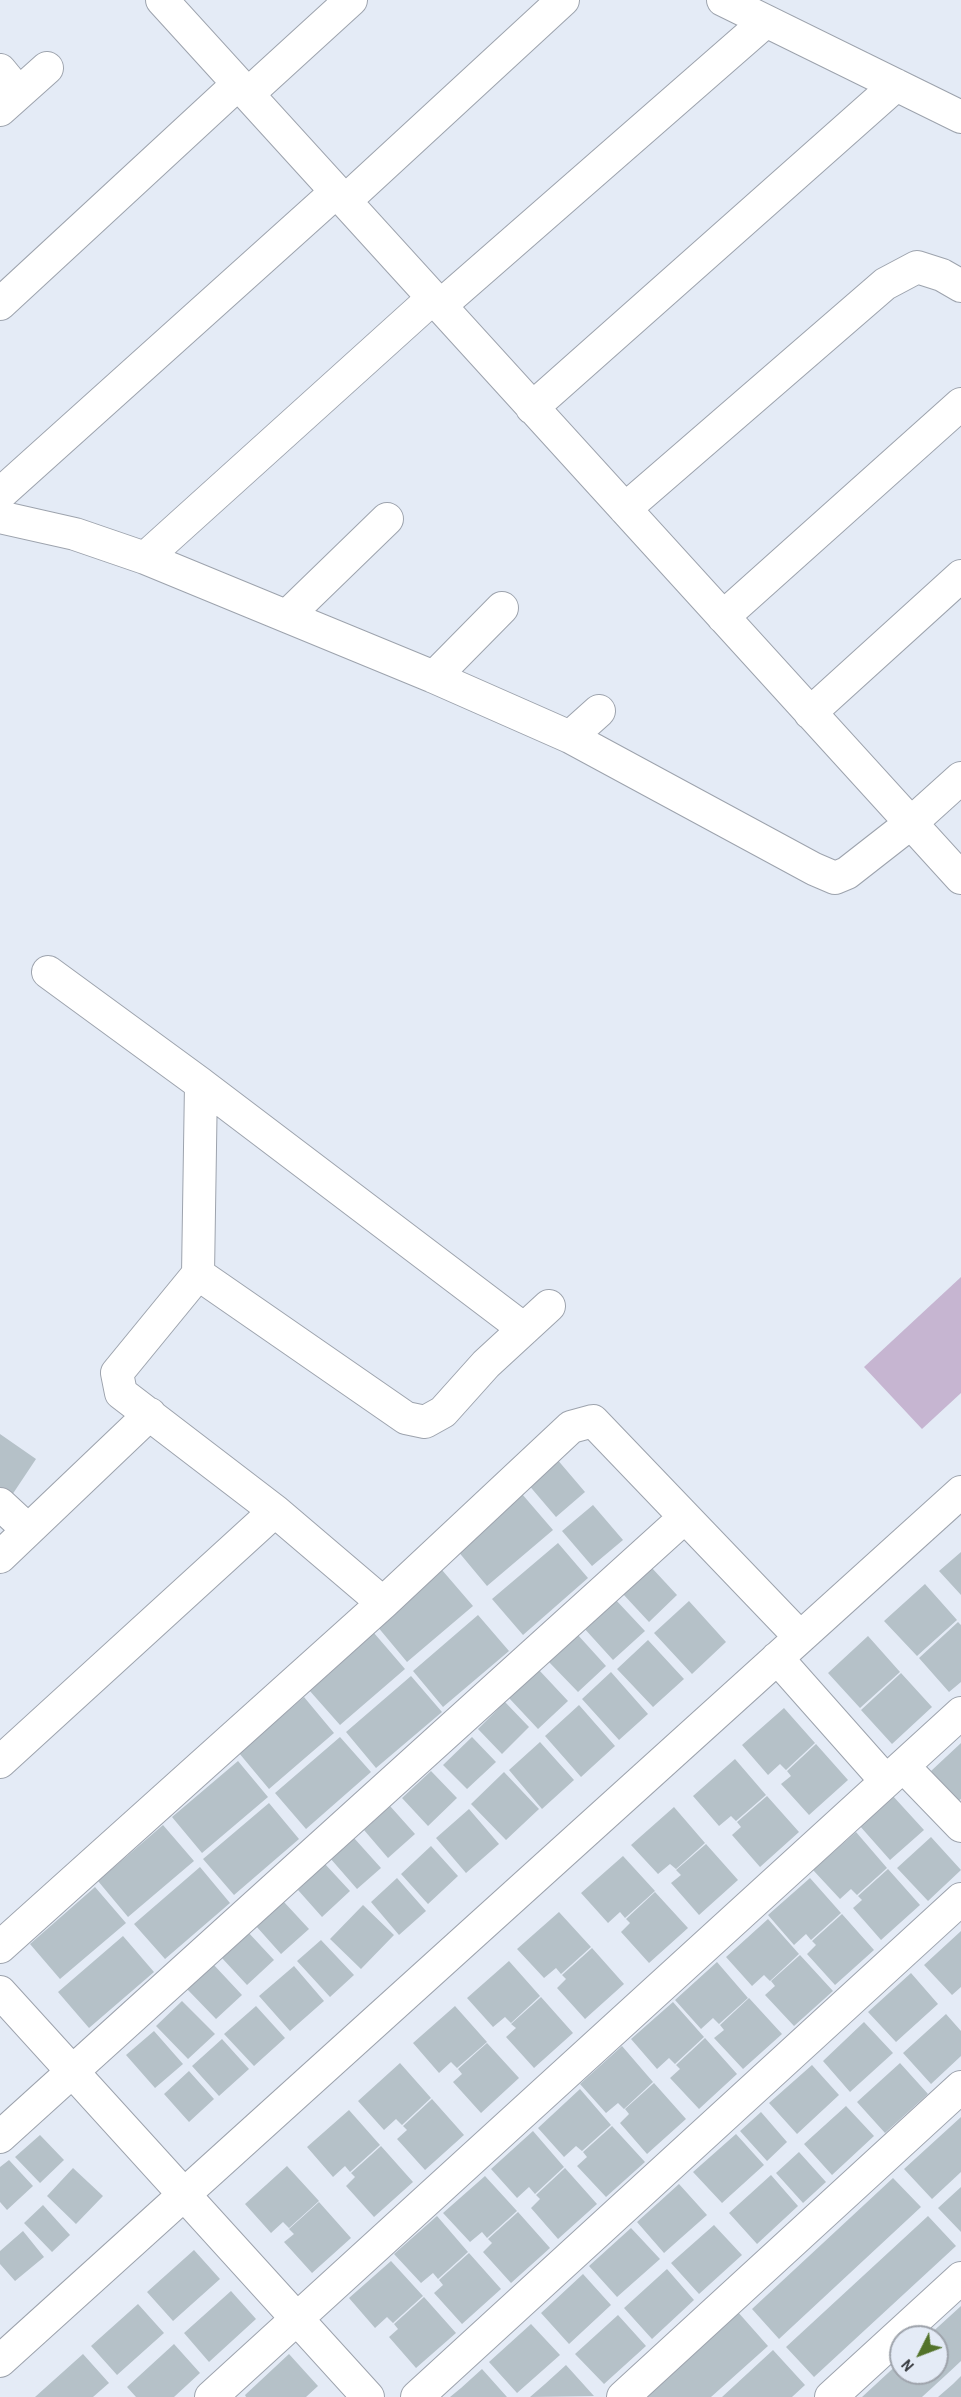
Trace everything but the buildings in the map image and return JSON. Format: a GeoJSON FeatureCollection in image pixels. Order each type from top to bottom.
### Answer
{"type":"FeatureCollection","features":[{"type":"Feature","properties":{"kind":"street"},"geometry":{"type":"LineString","coordinates":[[162,0],[961,878]]}},
{"type":"Feature","properties":{"kind":"street"},"geometry":{"type":"LineString","coordinates":[[0,304],[243,89],[351,0]]}},
{"type":"Feature","properties":{"kind":"street"},"geometry":{"type":"LineString","coordinates":[[0,494],[563,0]]}},
{"type":"Feature","properties":{"kind":"street"},"geometry":{"type":"LineString","coordinates":[[723,0],[961,117]]}},
{"type":"Feature","properties":{"kind":"street"},"geometry":{"type":"LineString","coordinates":[[145,558],[437,302],[765,22]]}},
{"type":"Feature","properties":{"kind":"street"},"geometry":{"type":"LineString","coordinates":[[6,91],[47,68]]}},
{"type":"Feature","properties":{"kind":"street"},"geometry":{"type":"LineString","coordinates":[[532,408],[896,85]]}},
{"type":"Feature","properties":{"kind":"street"},"geometry":{"type":"LineString","coordinates":[[625,509],[885,284],[917,267],[942,275],[961,286]]}},
{"type":"Feature","properties":{"kind":"street"},"geometry":{"type":"LineString","coordinates":[[723,617],[961,404]]}},
{"type":"Feature","properties":{"kind":"street"},"geometry":{"type":"LineString","coordinates":[[0,517],[75,534],[145,558],[434,676],[570,736],[814,869],[836,878],[847,873],[910,823],[961,778]]}},
{"type":"Feature","properties":{"kind":"street"},"geometry":{"type":"LineString","coordinates":[[288,615],[387,519]]}},
{"type":"Feature","properties":{"kind":"street"},"geometry":{"type":"LineString","coordinates":[[810,713],[961,576]]}},
{"type":"Feature","properties":{"kind":"street"},"geometry":{"type":"LineString","coordinates":[[434,676],[502,608]]}},
{"type":"Feature","properties":{"kind":"street"},"geometry":{"type":"LineString","coordinates":[[570,736],[599,711]]}},
{"type":"Feature","properties":{"kind":"street"},"geometry":{"type":"LineString","coordinates":[[48,972],[201,1084],[525,1329]]}},
{"type":"Feature","properties":{"kind":"street"},"geometry":{"type":"LineString","coordinates":[[201,1084],[198,1274],[117,1373],[121,1393],[275,1511],[383,1603]]}},
{"type":"Feature","properties":{"kind":"street"},"geometry":{"type":"LineString","coordinates":[[198,1274],[406,1418],[425,1422],[443,1412],[486,1364],[549,1306]]}},
{"type":"Feature","properties":{"kind":"street"},"geometry":{"type":"LineString","coordinates":[[0,1557],[150,1414]]}},
{"type":"Feature","properties":{"kind":"street"},"geometry":{"type":"LineString","coordinates":[[0,1947],[383,1603],[571,1427],[593,1421],[800,1637]]}},
{"type":"Feature","properties":{"kind":"street"},"geometry":{"type":"LineString","coordinates":[[0,2361],[961,1492]]}},
{"type":"Feature","properties":{"kind":"street"},"geometry":{"type":"LineString","coordinates":[[0,1504],[28,1530]]}},
{"type":"Feature","properties":{"kind":"street"},"geometry":{"type":"LineString","coordinates":[[0,1762],[275,1511]]}},
{"type":"Feature","properties":{"kind":"street"},"geometry":{"type":"LineString","coordinates":[[0,2137],[684,1518]]}},
{"type":"Feature","properties":{"kind":"street"},"geometry":{"type":"LineString","coordinates":[[777,1658],[895,1774],[961,1826]]}},
{"type":"Feature","properties":{"kind":"street"},"geometry":{"type":"LineString","coordinates":[[211,2397],[961,1713]]}},
{"type":"Feature","properties":{"kind":"street"},"geometry":{"type":"LineString","coordinates":[[417,2397],[961,1899]]}},
{"type":"Feature","properties":{"kind":"street"},"geometry":{"type":"LineString","coordinates":[[0,1992],[368,2397]]}},
{"type":"Feature","properties":{"kind":"street"},"geometry":{"type":"LineString","coordinates":[[623,2397],[961,2087]]}},
{"type":"Feature","properties":{"kind":"street"},"geometry":{"type":"LineString","coordinates":[[831,2397],[961,2278]]}},
{"type":"Feature","properties":{"kind":"shaded area"},"geometry":{"type":"Polygon","coordinates":[[[961,1277],[961,1393],[922,1429],[864,1367],[961,1277]]]}}]}
